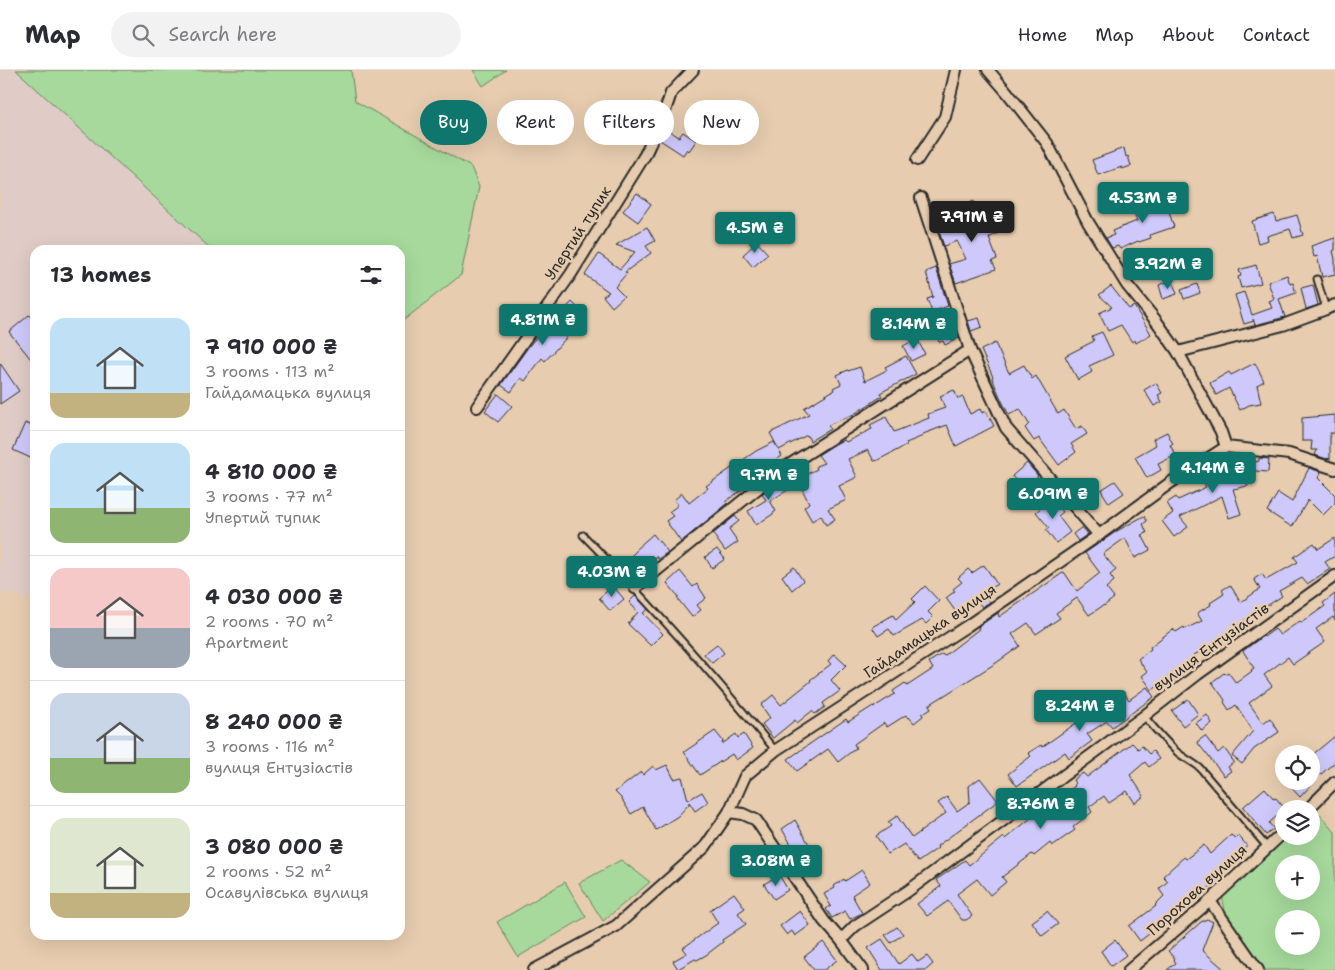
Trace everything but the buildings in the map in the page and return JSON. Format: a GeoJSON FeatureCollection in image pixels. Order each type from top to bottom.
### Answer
{"type":"FeatureCollection","features":[{"type":"Feature","properties":{"kind":"street","name":"Упертий тупик"},"geometry":{"type":"LineString","coordinates":[[476,408],[571,274],[645,154],[665,111],[671,93],[693,70]]}},
{"type":"Feature","properties":{"kind":"street"},"geometry":{"type":"LineString","coordinates":[[917,160],[945,117],[956,70]]}},
{"type":"Feature","properties":{"kind":"street"},"geometry":{"type":"LineString","coordinates":[[988,70],[1047,143],[1088,222],[1127,285],[1178,352],[1221,432],[1226,447],[1289,454],[1335,470]]}},
{"type":"Feature","properties":{"kind":"street"},"geometry":{"type":"LineString","coordinates":[[921,198],[970,350],[1006,428],[1099,535]]}},
{"type":"Feature","properties":{"kind":"street"},"geometry":{"type":"LineString","coordinates":[[1178,352],[1283,325],[1331,307]]}},
{"type":"Feature","properties":{"kind":"street"},"geometry":{"type":"LineString","coordinates":[[635,588],[778,472],[970,350]]}},
{"type":"Feature","properties":{"kind":"street","name":"Гайдамацька вулиця"},"geometry":{"type":"LineString","coordinates":[[534,970],[616,926],[705,847],[729,812],[745,776],[776,750],[966,626],[1099,535],[1170,483],[1226,447]]}},
{"type":"Feature","properties":{"kind":"street","name":"вулиця Ентузіастів"},"geometry":{"type":"LineString","coordinates":[[841,940],[855,926],[908,891],[1198,674],[1335,576]]}},
{"type":"Feature","properties":{"kind":"street"},"geometry":{"type":"LineString","coordinates":[[1317,800],[1335,782]]}},
{"type":"Feature","properties":{"kind":"street"},"geometry":{"type":"LineString","coordinates":[[729,812],[743,814],[756,820],[824,921],[863,970]]}},
{"type":"Feature","properties":{"kind":"street","name":"Порохова вулиця"},"geometry":{"type":"LineString","coordinates":[[1129,970],[1210,901],[1275,840]]}},
{"type":"Feature","properties":{"kind":"street"},"geometry":{"type":"LineString","coordinates":[[1210,901],[1258,970]]}},
{"type":"Feature","properties":{"kind":"lane"},"geometry":{"type":"LineString","coordinates":[[1317,279],[1331,307]]}},
{"type":"Feature","properties":{"kind":"lane"},"geometry":{"type":"LineString","coordinates":[[583,535],[635,588],[715,677],[776,750]]}},
{"type":"Feature","properties":{"kind":"lane"},"geometry":{"type":"LineString","coordinates":[[1144,716],[1179,753],[1200,768],[1267,848]]}},
{"type":"Feature","properties":{"kind":"shaded area"},"geometry":{"type":"Polygon","coordinates":[[[0,70],[16,70],[207,245],[30,245],[30,600],[0,591],[0,70]]]}},
{"type":"Feature","properties":{"kind":"green space"},"geometry":{"type":"Polygon","coordinates":[[[16,70],[351,70],[355,101],[420,138],[420,145],[432,145],[471,167],[479,187],[461,275],[405,319],[405,245],[207,245],[16,70]]]}},
{"type":"Feature","properties":{"kind":"green space"},"geometry":{"type":"Polygon","coordinates":[[[473,70],[506,70],[483,86],[473,70]]]}},
{"type":"Feature","properties":{"kind":"green space"},"geometry":{"type":"Polygon","coordinates":[[[1320,815],[1335,832],[1335,970],[1262,970],[1227,920],[1222,896],[1275,845],[1320,845],[1320,815]]]}},
{"type":"Feature","properties":{"kind":"green space"},"geometry":{"type":"Polygon","coordinates":[[[621,860],[650,882],[603,921],[579,883],[621,860]]]}},
{"type":"Feature","properties":{"kind":"green space"},"geometry":{"type":"Polygon","coordinates":[[[565,882],[586,917],[518,957],[497,922],[565,882]]]}}]}
